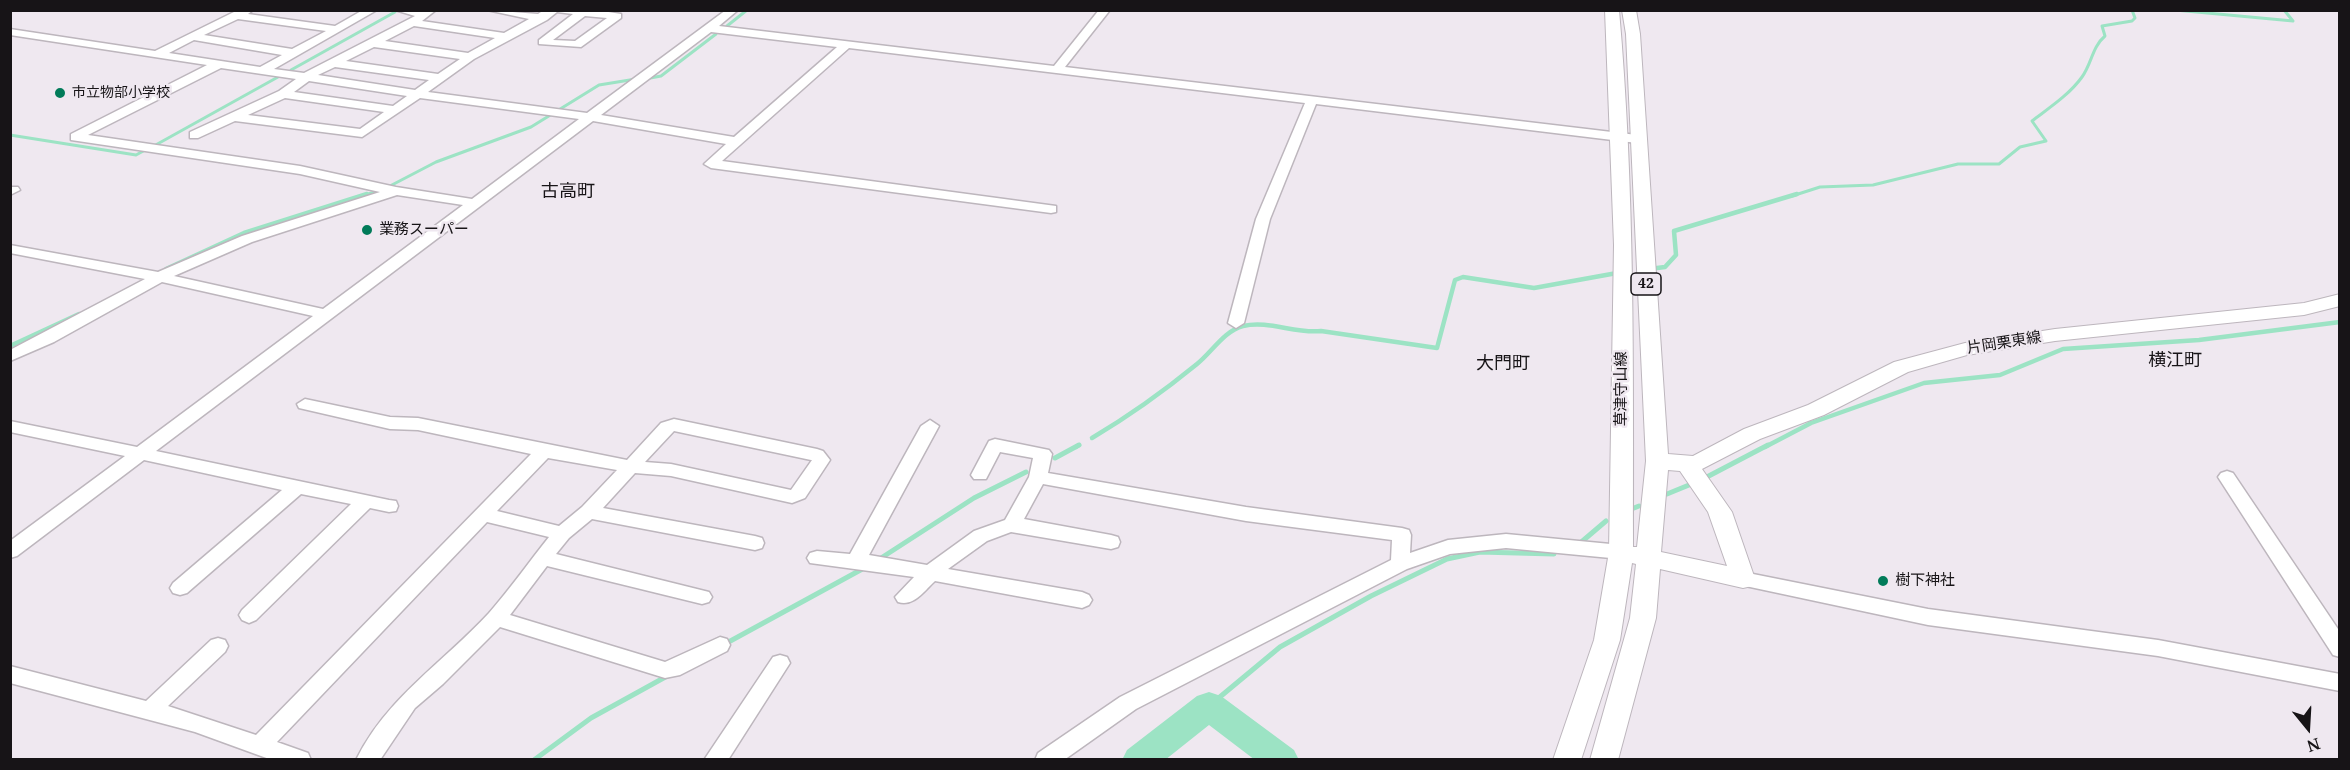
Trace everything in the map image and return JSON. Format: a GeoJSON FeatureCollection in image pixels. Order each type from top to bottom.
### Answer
{"type":"FeatureCollection","features":[{"type":"Feature","properties":{"kind":"main road","name":"草津守山線"},"geometry":{"type":"LineString","coordinates":[[1604,759],[1643,618],[1657,461],[1628,138],[1612,10]]}},
{"type":"Feature","properties":{"kind":"main road","name":"草津守山線"},"geometry":{"type":"LineString","coordinates":[[1567,759],[1607,640],[1621,552],[1623,245],[1633,34],[1629,10]]}},
{"type":"Feature","properties":{"kind":"main road","name":"片岡栗東線"},"geometry":{"type":"LineString","coordinates":[[1690,464],[1752,434],[1816,410],[1901,367],[1965,349],[2055,335],[2304,309],[2340,300]]}},
{"type":"Feature","properties":{"kind":"main road"},"geometry":{"type":"LineString","coordinates":[[1657,461],[1690,464],[1698,484],[1714,502],[1724,523],[1743,579]]}},
{"type":"Feature","properties":{"kind":"main road"},"geometry":{"type":"LineString","coordinates":[[1621,552],[1743,579]]}},
{"type":"Feature","properties":{"kind":"street"},"geometry":{"type":"LineString","coordinates":[[263,70],[372,10]]}},
{"type":"Feature","properties":{"kind":"street"},"geometry":{"type":"LineString","coordinates":[[400,10],[427,12]]}},
{"type":"Feature","properties":{"kind":"street"},"geometry":{"type":"LineString","coordinates":[[492,10],[543,18]]}},
{"type":"Feature","properties":{"kind":"street"},"geometry":{"type":"LineString","coordinates":[[235,117],[362,133],[470,57],[554,10]]}},
{"type":"Feature","properties":{"kind":"street"},"geometry":{"type":"LineString","coordinates":[[561,10],[617,16],[577,45],[543,42],[582,13]]}},
{"type":"Feature","properties":{"kind":"street"},"geometry":{"type":"LineString","coordinates":[[10,551],[733,10]]}},
{"type":"Feature","properties":{"kind":"street"},"geometry":{"type":"LineString","coordinates":[[1058,69],[1105,10]]}},
{"type":"Feature","properties":{"kind":"street"},"geometry":{"type":"LineString","coordinates":[[194,135],[283,94],[308,76],[412,23],[427,12]]}},
{"type":"Feature","properties":{"kind":"street"},"geometry":{"type":"LineString","coordinates":[[157,54],[243,13],[336,29]]}},
{"type":"Feature","properties":{"kind":"street"},"geometry":{"type":"LineString","coordinates":[[412,23],[507,38]]}},
{"type":"Feature","properties":{"kind":"street"},"geometry":{"type":"LineString","coordinates":[[709,28],[1628,138]]}},
{"type":"Feature","properties":{"kind":"street"},"geometry":{"type":"LineString","coordinates":[[10,32],[417,94],[591,117],[738,142]]}},
{"type":"Feature","properties":{"kind":"street"},"geometry":{"type":"LineString","coordinates":[[194,37],[292,52]]}},
{"type":"Feature","properties":{"kind":"street"},"geometry":{"type":"LineString","coordinates":[[373,43],[470,57]]}},
{"type":"Feature","properties":{"kind":"street"},"geometry":{"type":"LineString","coordinates":[[847,44],[711,164],[1051,209]]}},
{"type":"Feature","properties":{"kind":"street"},"geometry":{"type":"LineString","coordinates":[[333,63],[438,78]]}},
{"type":"Feature","properties":{"kind":"street"},"geometry":{"type":"LineString","coordinates":[[219,64],[75,136],[300,170],[396,191],[473,203]]}},
{"type":"Feature","properties":{"kind":"street"},"geometry":{"type":"LineString","coordinates":[[283,94],[397,110]]}},
{"type":"Feature","properties":{"kind":"street"},"geometry":{"type":"LineString","coordinates":[[1236,323],[1263,219],[1312,100]]}},
{"type":"Feature","properties":{"kind":"street"},"geometry":{"type":"LineString","coordinates":[[10,356],[160,277],[298,220],[396,191]]}},
{"type":"Feature","properties":{"kind":"street"},"geometry":{"type":"LineString","coordinates":[[10,249],[160,277],[325,314]]}},
{"type":"Feature","properties":{"kind":"street"},"geometry":{"type":"LineString","coordinates":[[305,404],[390,423],[418,424],[631,467],[671,470],[792,497],[799,494],[821,460],[817,455],[674,425],[667,427],[631,467],[589,512],[562,533],[496,618],[436,678],[407,702],[367,759]]}},
{"type":"Feature","properties":{"kind":"street"},"geometry":{"type":"LineString","coordinates":[[10,426],[389,506]]}},
{"type":"Feature","properties":{"kind":"street"},"geometry":{"type":"LineString","coordinates":[[869,563],[930,426]]}},
{"type":"Feature","properties":{"kind":"street"},"geometry":{"type":"LineString","coordinates":[[980,475],[995,445],[1043,454],[1038,477],[1012,525]]}},
{"type":"Feature","properties":{"kind":"street"},"geometry":{"type":"LineString","coordinates":[[260,745],[544,451]]}},
{"type":"Feature","properties":{"kind":"street"},"geometry":{"type":"LineString","coordinates":[[1038,477],[1246,514],[1402,536],[1400,564]]}},
{"type":"Feature","properties":{"kind":"street"},"geometry":{"type":"LineString","coordinates":[[2227,477],[2340,649]]}},
{"type":"Feature","properties":{"kind":"street"},"geometry":{"type":"LineString","coordinates":[[180,588],[298,486]]}},
{"type":"Feature","properties":{"kind":"street"},"geometry":{"type":"LineString","coordinates":[[249,615],[366,501]]}},
{"type":"Feature","properties":{"kind":"street"},"geometry":{"type":"LineString","coordinates":[[589,512],[755,543]]}},
{"type":"Feature","properties":{"kind":"street"},"geometry":{"type":"LineString","coordinates":[[483,514],[562,533]]}},
{"type":"Feature","properties":{"kind":"street"},"geometry":{"type":"LineString","coordinates":[[905,597],[949,556],[979,539],[1012,525],[1111,542]]}},
{"type":"Feature","properties":{"kind":"street"},"geometry":{"type":"LineString","coordinates":[[1046,759],[1128,703],[1400,564],[1448,547],[1506,541],[1621,552]]}},
{"type":"Feature","properties":{"kind":"street"},"geometry":{"type":"LineString","coordinates":[[544,558],[702,597]]}},
{"type":"Feature","properties":{"kind":"street"},"geometry":{"type":"LineString","coordinates":[[817,558],[869,563],[1082,600]]}},
{"type":"Feature","properties":{"kind":"street"},"geometry":{"type":"LineString","coordinates":[[1743,579],[1929,617],[2158,648],[2340,683]]}},
{"type":"Feature","properties":{"kind":"street"},"geometry":{"type":"LineString","coordinates":[[496,618],[665,670],[673,669],[720,645]]}},
{"type":"Feature","properties":{"kind":"street"},"geometry":{"type":"LineString","coordinates":[[150,710],[218,646]]}},
{"type":"Feature","properties":{"kind":"street"},"geometry":{"type":"LineString","coordinates":[[715,759],[780,663]]}},
{"type":"Feature","properties":{"kind":"street"},"geometry":{"type":"LineString","coordinates":[[10,674],[197,723],[300,759]]}},
{"type":"Feature","properties":{"kind":"waterway"},"geometry":{"type":"LineString","coordinates":[[727,26],[747,10]]}},
{"type":"Feature","properties":{"kind":"waterway"},"geometry":{"type":"LineString","coordinates":[[1792,196],[1820,187],[1873,185],[1958,164],[1999,164],[2020,147],[2046,141],[2032,121],[2077,84],[2097,45],[2105,36],[2102,26],[2132,21],[2135,18],[2132,10]]}},
{"type":"Feature","properties":{"kind":"waterway"},"geometry":{"type":"LineString","coordinates":[[2175,10],[2293,21],[2284,10]]}},
{"type":"Feature","properties":{"kind":"waterway"},"geometry":{"type":"LineString","coordinates":[[291,70],[395,12]]}},
{"type":"Feature","properties":{"kind":"waterway"},"geometry":{"type":"LineString","coordinates":[[645,79],[661,76],[716,34]]}},
{"type":"Feature","properties":{"kind":"waterway"},"geometry":{"type":"LineString","coordinates":[[152,147],[278,77]]}},
{"type":"Feature","properties":{"kind":"waterway"},"geometry":{"type":"LineString","coordinates":[[388,187],[436,162],[531,127],[599,85],[636,79]]}},
{"type":"Feature","properties":{"kind":"waterway"},"geometry":{"type":"LineString","coordinates":[[10,135],[136,155],[147,149]]}},
{"type":"Feature","properties":{"kind":"waterway"},"geometry":{"type":"LineString","coordinates":[[363,196],[380,190]]}},
{"type":"Feature","properties":{"kind":"waterway"},"geometry":{"type":"LineString","coordinates":[[166,269],[244,233],[367,194]]}},
{"type":"Feature","properties":{"kind":"waterway"},"geometry":{"type":"LineString","coordinates":[[1649,269],[1665,267],[1676,255],[1674,231],[1797,194]]}},
{"type":"Feature","properties":{"kind":"waterway"},"geometry":{"type":"LineString","coordinates":[[1092,438],[1159,393],[1197,364],[1230,332],[1243,326],[1262,325],[1302,331],[1321,331],[1437,348],[1455,280],[1463,277],[1534,288],[1617,273]]}},
{"type":"Feature","properties":{"kind":"waterway"},"geometry":{"type":"LineString","coordinates":[[10,346],[79,314]]}},
{"type":"Feature","properties":{"kind":"waterway"},"geometry":{"type":"LineString","coordinates":[[1765,447],[1811,423],[1924,383],[2000,375],[2063,349],[2199,340],[2340,322]]}},
{"type":"Feature","properties":{"kind":"waterway"},"geometry":{"type":"LineString","coordinates":[[1055,458],[1079,445],[1076,447]]}},
{"type":"Feature","properties":{"kind":"waterway"},"geometry":{"type":"LineString","coordinates":[[1703,479],[1768,445]]}},
{"type":"Feature","properties":{"kind":"waterway"},"geometry":{"type":"LineString","coordinates":[[878,560],[974,498],[1026,472]]}},
{"type":"Feature","properties":{"kind":"waterway"},"geometry":{"type":"LineString","coordinates":[[1667,494],[1689,485]]}},
{"type":"Feature","properties":{"kind":"waterway"},"geometry":{"type":"LineString","coordinates":[[1634,508],[1639,506]]}},
{"type":"Feature","properties":{"kind":"waterway"},"geometry":{"type":"LineString","coordinates":[[1579,544],[1606,521]]}},
{"type":"Feature","properties":{"kind":"waterway"},"geometry":{"type":"LineString","coordinates":[[1209,706],[1280,647],[1371,596],[1447,559],[1480,552],[1554,554]]}},
{"type":"Feature","properties":{"kind":"waterway"},"geometry":{"type":"LineString","coordinates":[[723,645],[866,567]]}},
{"type":"Feature","properties":{"kind":"waterway"},"geometry":{"type":"LineString","coordinates":[[534,760],[591,718],[669,675]]}},
{"type":"Feature","properties":{"kind":"waterway"},"geometry":{"type":"LineString","coordinates":[[1139,760],[1209,706],[1282,760]]}},
{"type":"Feature","properties":{"kind":"place","name":"市立物部小学校"},"geometry":{"type":"Point","coordinates":[60,93]}},
{"type":"Feature","properties":{"kind":"place","name":"業務スーパー"},"geometry":{"type":"Point","coordinates":[367,230]}},
{"type":"Feature","properties":{"kind":"place","name":"樹下神社"},"geometry":{"type":"Point","coordinates":[1883,581]}},
{"type":"Feature","properties":{"kind":"district","name":"古高町"},"geometry":{"type":"Point","coordinates":[568,192]}},
{"type":"Feature","properties":{"kind":"district","name":"横江町"},"geometry":{"type":"Point","coordinates":[2175,361]}},
{"type":"Feature","properties":{"kind":"district","name":"大門町"},"geometry":{"type":"Point","coordinates":[1503,364]}}]}
